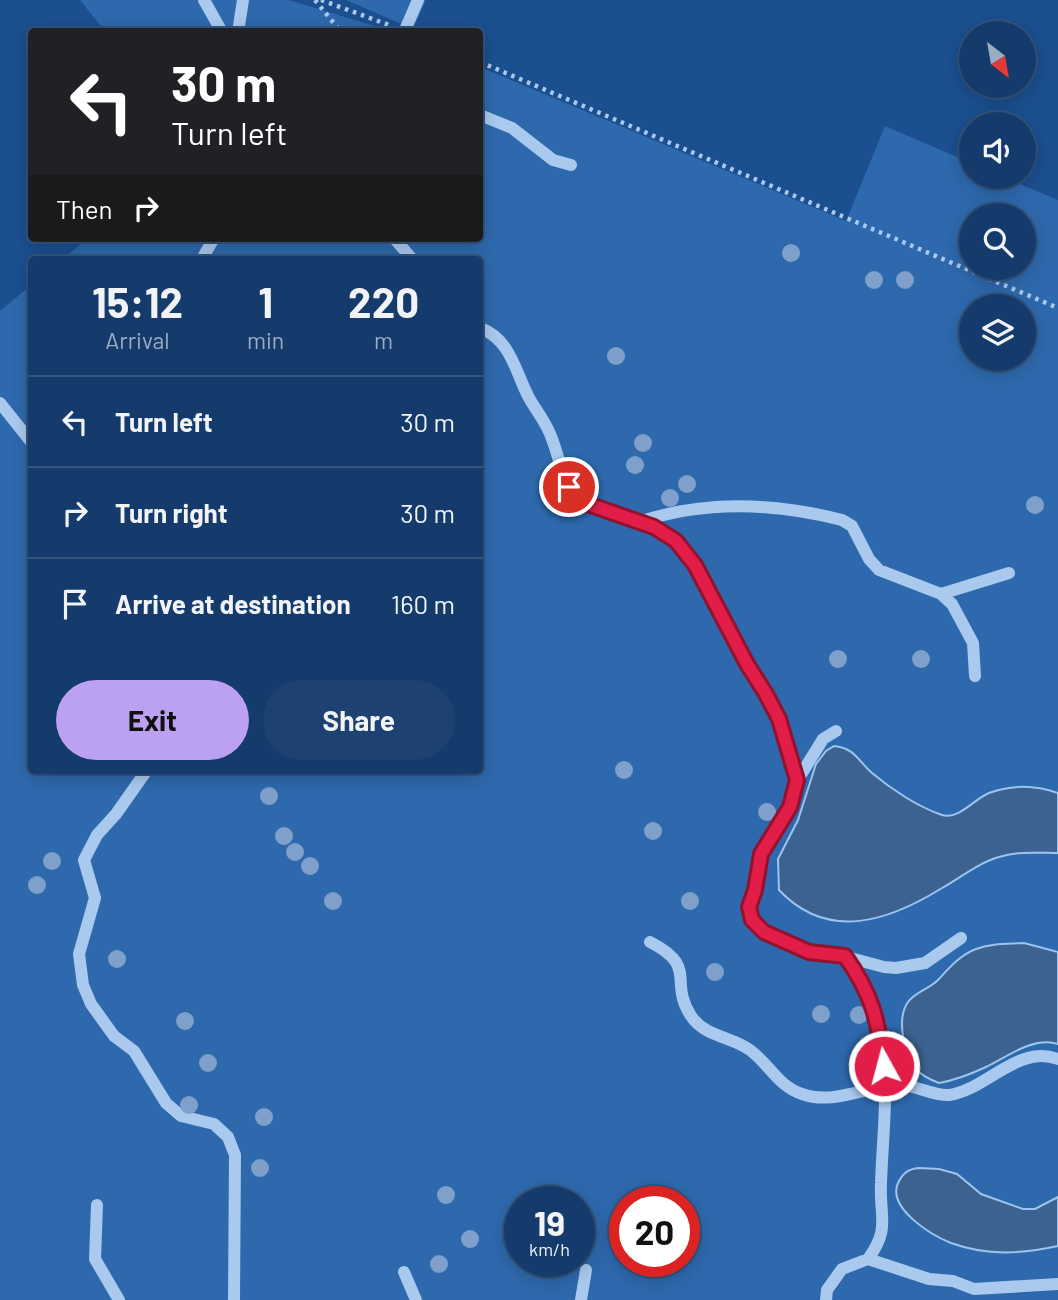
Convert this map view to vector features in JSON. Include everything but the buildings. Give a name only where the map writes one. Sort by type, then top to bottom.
[{"type":"lane","points":[[205,0],[220,28]]},
{"type":"lane","points":[[239,28],[243,0]]},
{"type":"lane","points":[[406,28],[418,0]]},
{"type":"lane","points":[[483,116],[512,128],[553,160],[571,165]]},
{"type":"lane","points":[[397,242],[409,256]]},
{"type":"lane","points":[[483,330],[496,337],[512,357],[528,396],[552,437],[563,477],[575,496],[582,502],[654,527],[676,541],[695,565],[779,719],[797,780]]},
{"type":"lane","points":[[0,403],[28,438]]},
{"type":"lane","points":[[639,522],[668,512],[711,506],[757,507],[830,517],[852,526],[869,559],[879,570],[941,594],[953,604],[969,632],[975,653],[975,676]]},
{"type":"lane","points":[[941,594],[1009,573]]},
{"type":"lane","points":[[836,731],[823,739],[797,780],[790,807],[761,854],[750,913],[758,928],[809,952],[845,956],[897,968],[925,963],[961,938]]},
{"type":"lane","points":[[144,774],[116,814],[97,835],[84,860],[95,898],[79,954],[83,985],[101,1020],[114,1036],[134,1051],[166,1103],[181,1116],[214,1124],[228,1137],[235,1155],[234,1300]]},
{"type":"lane","points":[[650,942],[670,953],[677,963],[684,1004],[693,1019],[719,1037],[750,1050],[776,1079],[804,1096],[825,1099],[901,1085],[948,1095],[1027,1059],[1058,1059]]},
{"type":"lane","points":[[826,1300],[827,1290],[842,1269],[868,1259],[876,1249],[884,1214],[880,1185],[886,1087],[880,1034],[867,990],[845,956]]},
{"type":"lane","points":[[97,1205],[95,1259],[119,1300]]},
{"type":"lane","points":[[868,1259],[929,1279],[953,1281],[974,1289],[1058,1284]]},
{"type":"lane","points":[[404,1272],[416,1300]]},
{"type":"lane","points":[[581,1300],[585,1277]]},
{"type":"path","points":[[315,0],[338,28]]},
{"type":"path","points":[[321,0],[399,28]]},
{"type":"path","points":[[483,63],[1058,308]]},
{"type":"shaded area","points":[[80,0],[289,0],[381,28],[103,28]]},
{"type":"shaded area","points":[[346,0],[426,0],[413,28]]},
{"type":"shaded area","points":[[483,68],[846,221],[885,126],[959,158],[959,189],[1032,189],[1058,200],[1058,1300],[0,1300],[0,311],[28,288],[28,774],[483,774],[483,256],[67,256],[83,242],[483,242]]},
{"type":"shaded area","points":[[834,746],[852,752],[872,773],[905,797],[942,815],[954,815],[983,796],[1007,788],[1032,787],[1058,793],[1058,853],[1021,853],[991,860],[922,900],[880,917],[838,921],[818,916],[798,906],[779,890],[778,859],[798,820],[816,764],[826,751]]},
{"type":"shaded area","points":[[1024,943],[1058,952],[1058,1044],[1049,1042],[1030,1045],[975,1072],[945,1082],[939,1083],[921,1074],[908,1055],[903,1036],[904,1009],[908,1002],[970,952],[1000,944]]},
{"type":"shaded area","points":[[919,1168],[939,1169],[957,1174],[981,1194],[1023,1209],[1035,1209],[1058,1197],[1058,1246],[1031,1251],[991,1252],[951,1243],[933,1234],[905,1211],[896,1192],[904,1174]]},
{"type":"route","points":[[569,487],[582,502],[654,527],[676,541],[695,565],[747,664],[766,694],[779,719],[797,780],[790,807],[761,854],[749,907],[752,920],[764,932],[809,952],[845,956],[867,990],[874,1008],[884,1066]]}]
